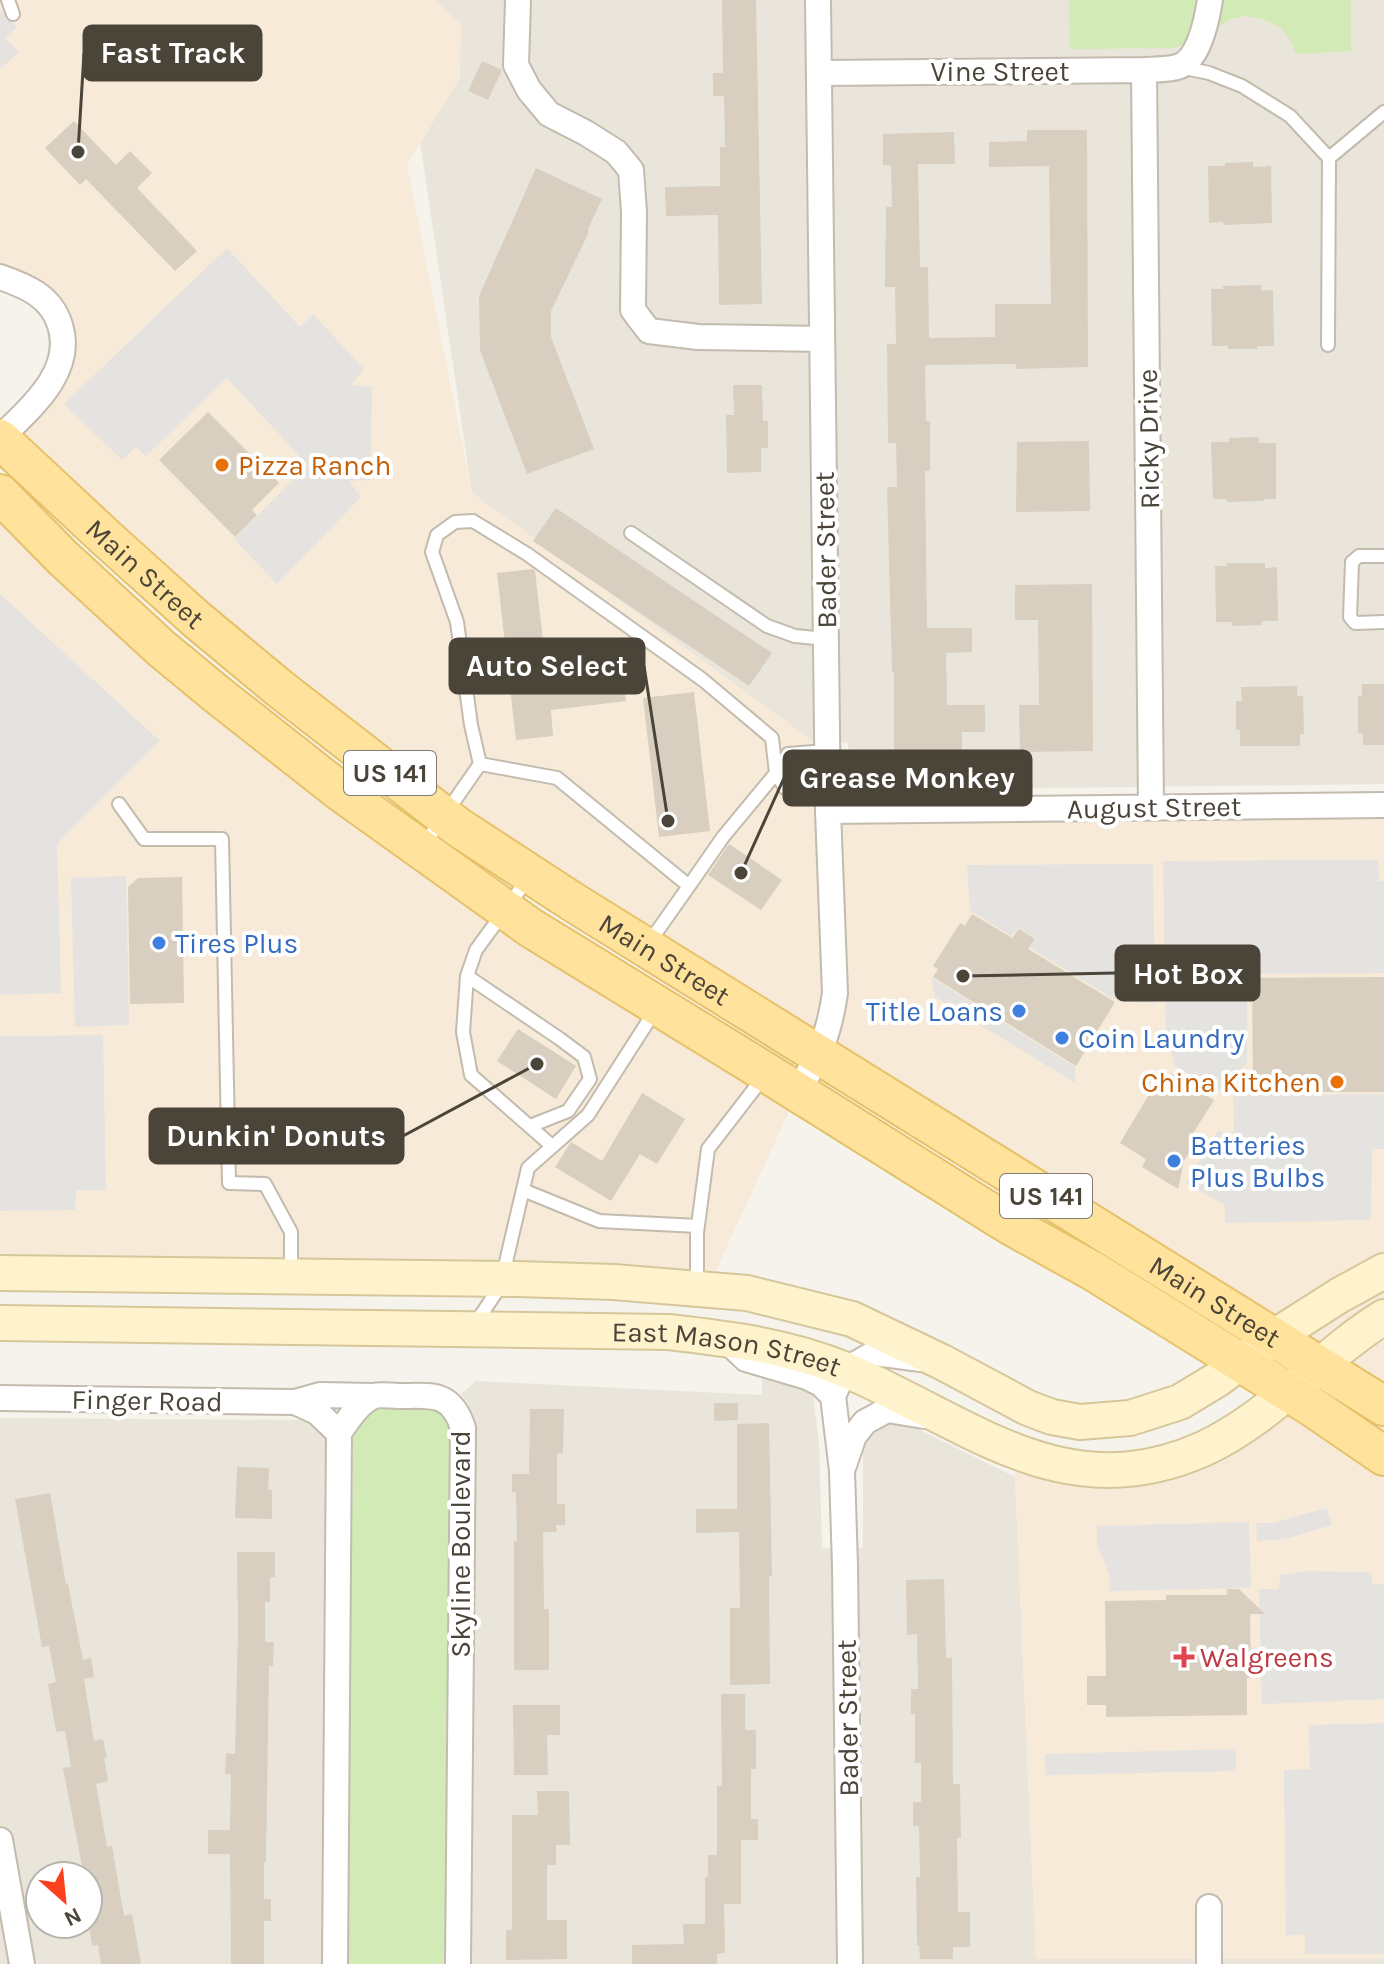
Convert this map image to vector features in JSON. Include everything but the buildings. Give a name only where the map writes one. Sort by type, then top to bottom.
[{"type":"main road","name":"Main Street","points":[[0,439],[196,619],[279,688],[444,815],[531,875],[1384,1406]]},
{"type":"main road","name":"Main Street","points":[[0,494],[63,558],[162,649],[341,792],[505,910],[1010,1225],[1093,1271],[1384,1456]]},
{"type":"main road","name":"East Mason Street","points":[[0,1273],[502,1279],[614,1282],[747,1293],[852,1319],[1028,1408],[1052,1417],[1080,1422],[1130,1418],[1180,1402],[1274,1337],[1384,1271]]},
{"type":"main road","name":"East Mason Street","points":[[0,1323],[669,1332],[724,1338],[791,1350],[839,1383],[947,1419],[1032,1458],[1066,1467],[1123,1470],[1153,1466],[1203,1449],[1225,1437],[1384,1317]]},
{"type":"street","points":[[518,0],[516,65],[529,90],[549,114],[616,152],[631,170],[633,310],[649,331],[698,337],[822,339]]},
{"type":"street","name":"Bader Street","points":[[782,1082],[820,1054],[835,993],[827,751],[818,0]]},
{"type":"street","points":[[1180,67],[1194,54],[1203,33],[1210,0]]},
{"type":"street","name":"Vine Street","points":[[819,73],[1144,70],[1180,67]]},
{"type":"street","name":"Ricky Drive","points":[[1144,70],[1151,807]]},
{"type":"street","points":[[0,277],[25,285],[47,302],[57,316],[64,344],[56,373],[41,396],[0,439]]},
{"type":"street","name":"August Street","points":[[828,800],[1151,807],[1384,805]]},
{"type":"street","points":[[839,1383],[875,1353],[942,1362]]},
{"type":"street","name":"Bader Street","points":[[839,1383],[850,1964]]},
{"type":"street","name":"Skyline Boulevard","points":[[295,1402],[320,1395],[438,1396],[459,1413],[463,1428],[458,1964]]},
{"type":"street","points":[[335,1964],[339,1433],[354,1412],[374,1396]]},
{"type":"street","name":"Finger Road","points":[[0,1398],[295,1402]]},
{"type":"street","points":[[295,1402],[317,1412],[339,1433]]},
{"type":"street","name":"Bader Street","points":[[842,1471],[854,1436],[865,1422],[887,1410],[947,1419]]},
{"type":"street","points":[[0,1840],[22,1964]]},
{"type":"street","points":[[1209,1907],[1209,1964]]},
{"type":"lane","points":[[8,0],[13,14]]},
{"type":"lane","points":[[1180,67],[1209,73],[1242,86],[1290,116],[1329,158],[1328,345]]},
{"type":"lane","points":[[1329,158],[1384,112]]},
{"type":"lane","points":[[421,849],[480,764],[471,725],[457,622],[432,552],[437,535],[455,522],[473,521],[527,554],[714,689],[772,738],[776,773],[785,788],[828,800]]},
{"type":"lane","points":[[631,533],[767,626],[795,636],[826,639]]},
{"type":"lane","points":[[1384,556],[1359,556],[1352,562],[1350,617],[1355,623],[1384,622]]},
{"type":"lane","points":[[646,947],[723,837],[788,754],[827,751]]},
{"type":"lane","points":[[480,764],[557,778],[689,886]]},
{"type":"lane","points":[[119,804],[144,839],[222,839],[229,1183],[265,1184],[291,1232],[291,1277]]},
{"type":"lane","points":[[531,875],[476,950],[467,976],[463,1032],[471,1075],[552,1146]]},
{"type":"lane","points":[[467,976],[584,1057],[590,1079],[568,1111],[530,1126]]},
{"type":"lane","points":[[471,1329],[502,1279],[528,1168],[588,1115],[658,1006]]},
{"type":"lane","points":[[697,1288],[698,1226],[708,1149],[782,1082]]},
{"type":"lane","points":[[523,1190],[599,1221],[698,1226]]},
{"type":"shaded area","points":[[0,0],[436,0],[461,24],[460,78],[407,165],[472,493],[827,751],[828,811],[1384,805],[1384,1959],[1036,1959],[1014,1452],[1153,1466],[1319,1365],[573,902],[0,439],[56,373],[57,316],[0,277]]},
{"type":"shaded area","points":[[399,0],[1384,0],[1384,784],[887,790],[871,787],[850,771],[848,743],[811,740],[472,493]]},
{"type":"shaded area","points":[[0,9],[17,27],[5,38],[19,52],[0,69]]},
{"type":"shaded area","points":[[227,248],[300,327],[313,314],[364,369],[351,385],[372,387],[370,480],[349,481],[361,497],[277,584],[234,539],[308,465],[227,378],[146,456],[136,447],[122,460],[64,404]]},
{"type":"shaded area","points":[[0,494],[162,649],[798,1092],[708,1288],[0,1273]]},
{"type":"shaded area","points":[[0,594],[160,741],[57,844],[61,993],[0,995]]},
{"type":"shaded area","points":[[1378,860],[1379,881],[1384,881],[1384,973],[1247,974],[1247,1063],[1219,1090],[1175,1066],[1166,1033],[1163,861]]},
{"type":"shaded area","points":[[1153,864],[1155,1003],[1117,1001],[1030,948],[1036,939],[1018,928],[1011,936],[970,910],[967,865]]},
{"type":"shaded area","points":[[126,876],[129,1025],[75,1027],[71,878]]},
{"type":"shaded area","points":[[931,977],[1075,1067],[1075,1083],[935,997]]},
{"type":"shaded area","points":[[103,1035],[106,1190],[76,1190],[75,1210],[0,1211],[0,1036]]},
{"type":"shaded area","points":[[1233,1092],[1301,1095],[1384,1094],[1384,1149],[1372,1149],[1371,1220],[1225,1223],[1225,1205],[1185,1183],[1218,1131],[1234,1136]]},
{"type":"shaded area","points":[[762,1372],[808,1388],[813,1396],[819,1442],[822,1548],[863,1548],[863,1442],[869,1432],[885,1421],[906,1423],[1015,1477],[1036,1959],[1384,1959],[1384,1964],[470,1964],[473,1434],[472,1414],[461,1394],[476,1381],[762,1395]]},
{"type":"shaded area","points":[[0,1418],[315,1420],[326,1436],[329,1451],[323,1964],[0,1964]]},
{"type":"shaded area","points":[[1327,1508],[1332,1525],[1285,1539],[1257,1541],[1256,1523],[1272,1523]]},
{"type":"shaded area","points":[[1249,1522],[1251,1588],[1110,1591],[1109,1573],[1097,1544],[1097,1526]]},
{"type":"shaded area","points":[[1306,1571],[1371,1572],[1372,1585],[1384,1584],[1384,1699],[1262,1704],[1259,1589],[1279,1589],[1280,1575]]},
{"type":"shaded area","points":[[1384,1723],[1384,1954],[1305,1954],[1305,1934],[1286,1936],[1284,1770],[1310,1769],[1309,1725]]},
{"type":"shaded area","points":[[1236,1749],[1236,1771],[1045,1775],[1045,1754]]},
{"type":"green space","points":[[1069,0],[1351,0],[1351,51],[1296,54],[1280,27],[1246,16],[1230,19],[1205,37],[1174,48],[1070,49]]},
{"type":"green space","points":[[433,1405],[449,1419],[450,1430],[446,1964],[347,1964],[353,1433],[364,1416],[380,1406]]},
{"type":"place","name":"Fast Track","points":[[78,152]]},
{"type":"place","name":"Pizza Ranch","points":[[222,465]]},
{"type":"place","name":"Auto Select","points":[[668,821]]},
{"type":"place","name":"Grease Monkey","points":[[741,873]]},
{"type":"place","name":"Tires Plus","points":[[159,943]]},
{"type":"place","name":"Hot Box","points":[[963,976]]},
{"type":"place","name":"Title Loans","points":[[1019,1011]]},
{"type":"place","name":"Coin Laundry","points":[[1062,1038]]},
{"type":"place","name":"Dunkin' Donuts","points":[[537,1064]]},
{"type":"place","name":"China Kitchen","points":[[1337,1082]]},
{"type":"place","name":"Batteries Plus Bulbs","points":[[1174,1161]]},
{"type":"place","name":"Walgreens","points":[[1184,1657]]}]
